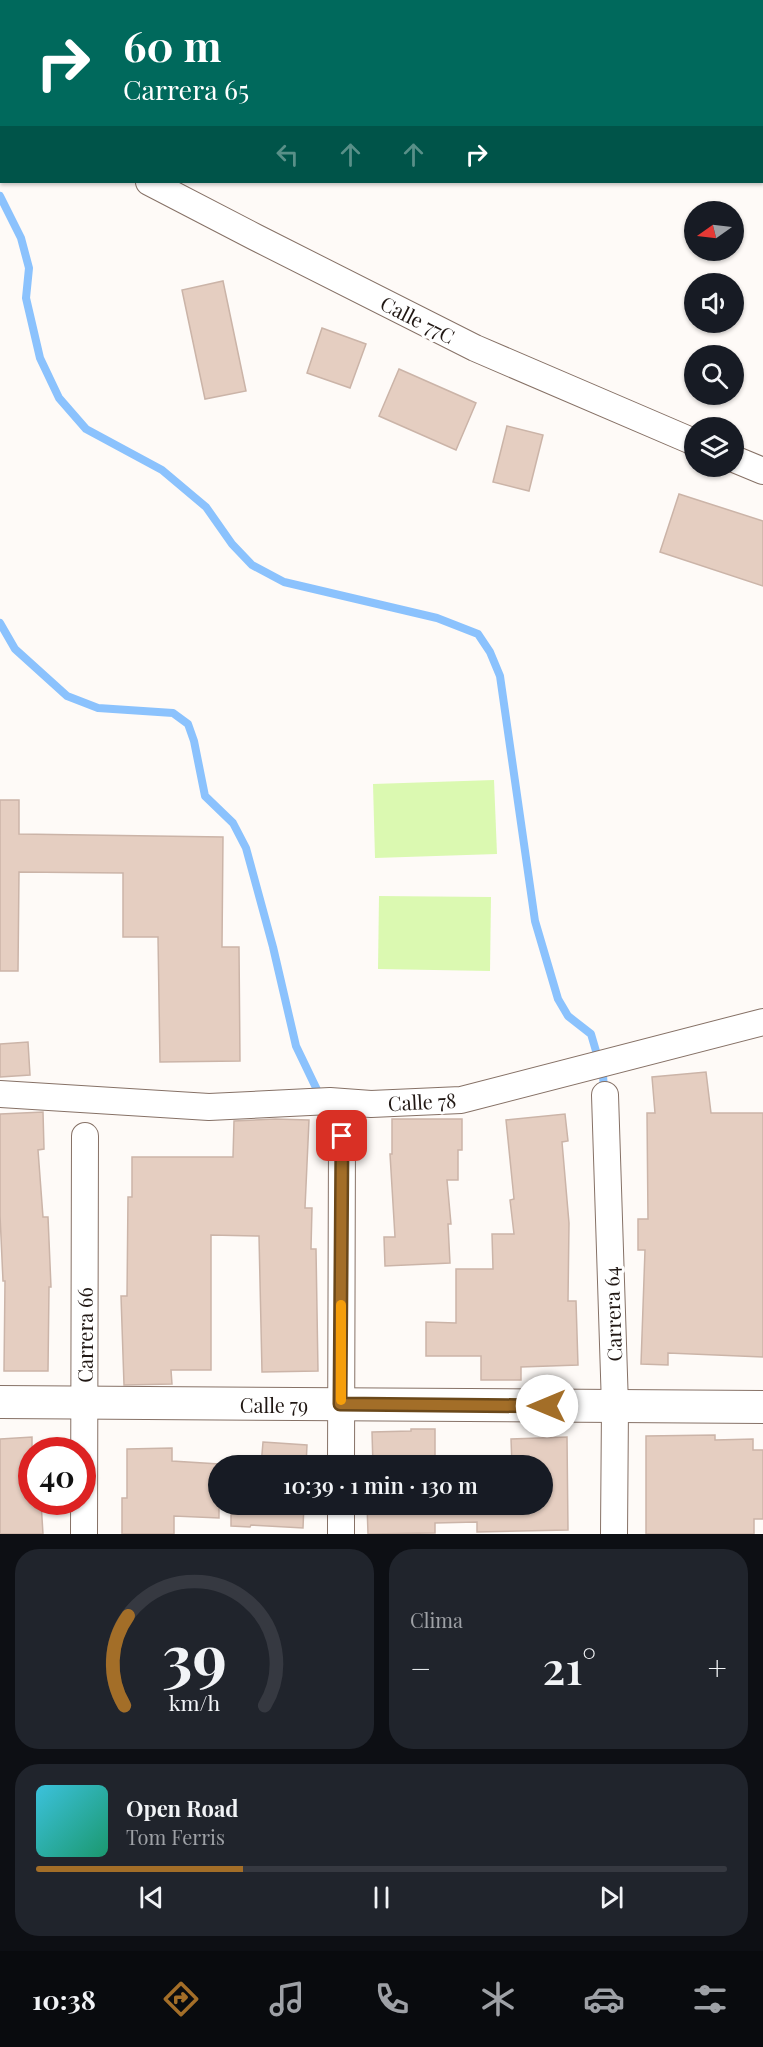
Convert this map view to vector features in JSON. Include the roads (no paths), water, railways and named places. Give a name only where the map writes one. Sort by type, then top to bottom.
[{"type":"street","name":"Calle 77C","points":[[151,183],[475,348],[684,438]]},
{"type":"street","points":[[744,463],[763,471]]},
{"type":"street","name":"Calle 78","points":[[0,1094],[209,1107],[330,1101],[371,1104],[461,1100],[763,1022]]},
{"type":"street","name":"Carrera 64","points":[[605,1095],[615,1406],[614,1534]]},
{"type":"street","name":"Carrera 66","points":[[84,1534],[85,1136]]},
{"type":"street","points":[[341,1455],[342,1136]]},
{"type":"street","name":"Calle 79","points":[[0,1402],[763,1407]]},
{"type":"street","points":[[341,1515],[341,1534]]},
{"type":"waterway","points":[[0,196],[21,238],[29,268],[26,298],[40,358],[59,398],[86,429],[162,470],[206,507],[232,544],[252,565],[284,582],[437,618],[478,634],[490,652],[500,676],[535,921],[558,999],[568,1016],[591,1034],[603,1075],[604,1090]]},
{"type":"waterway","points":[[0,623],[15,649],[67,696],[98,708],[173,713],[188,724],[194,741],[205,796],[233,823],[246,848],[273,947],[296,1046],[320,1096]]},
{"type":"waterway","points":[[326,1106],[341,1132]]}]
